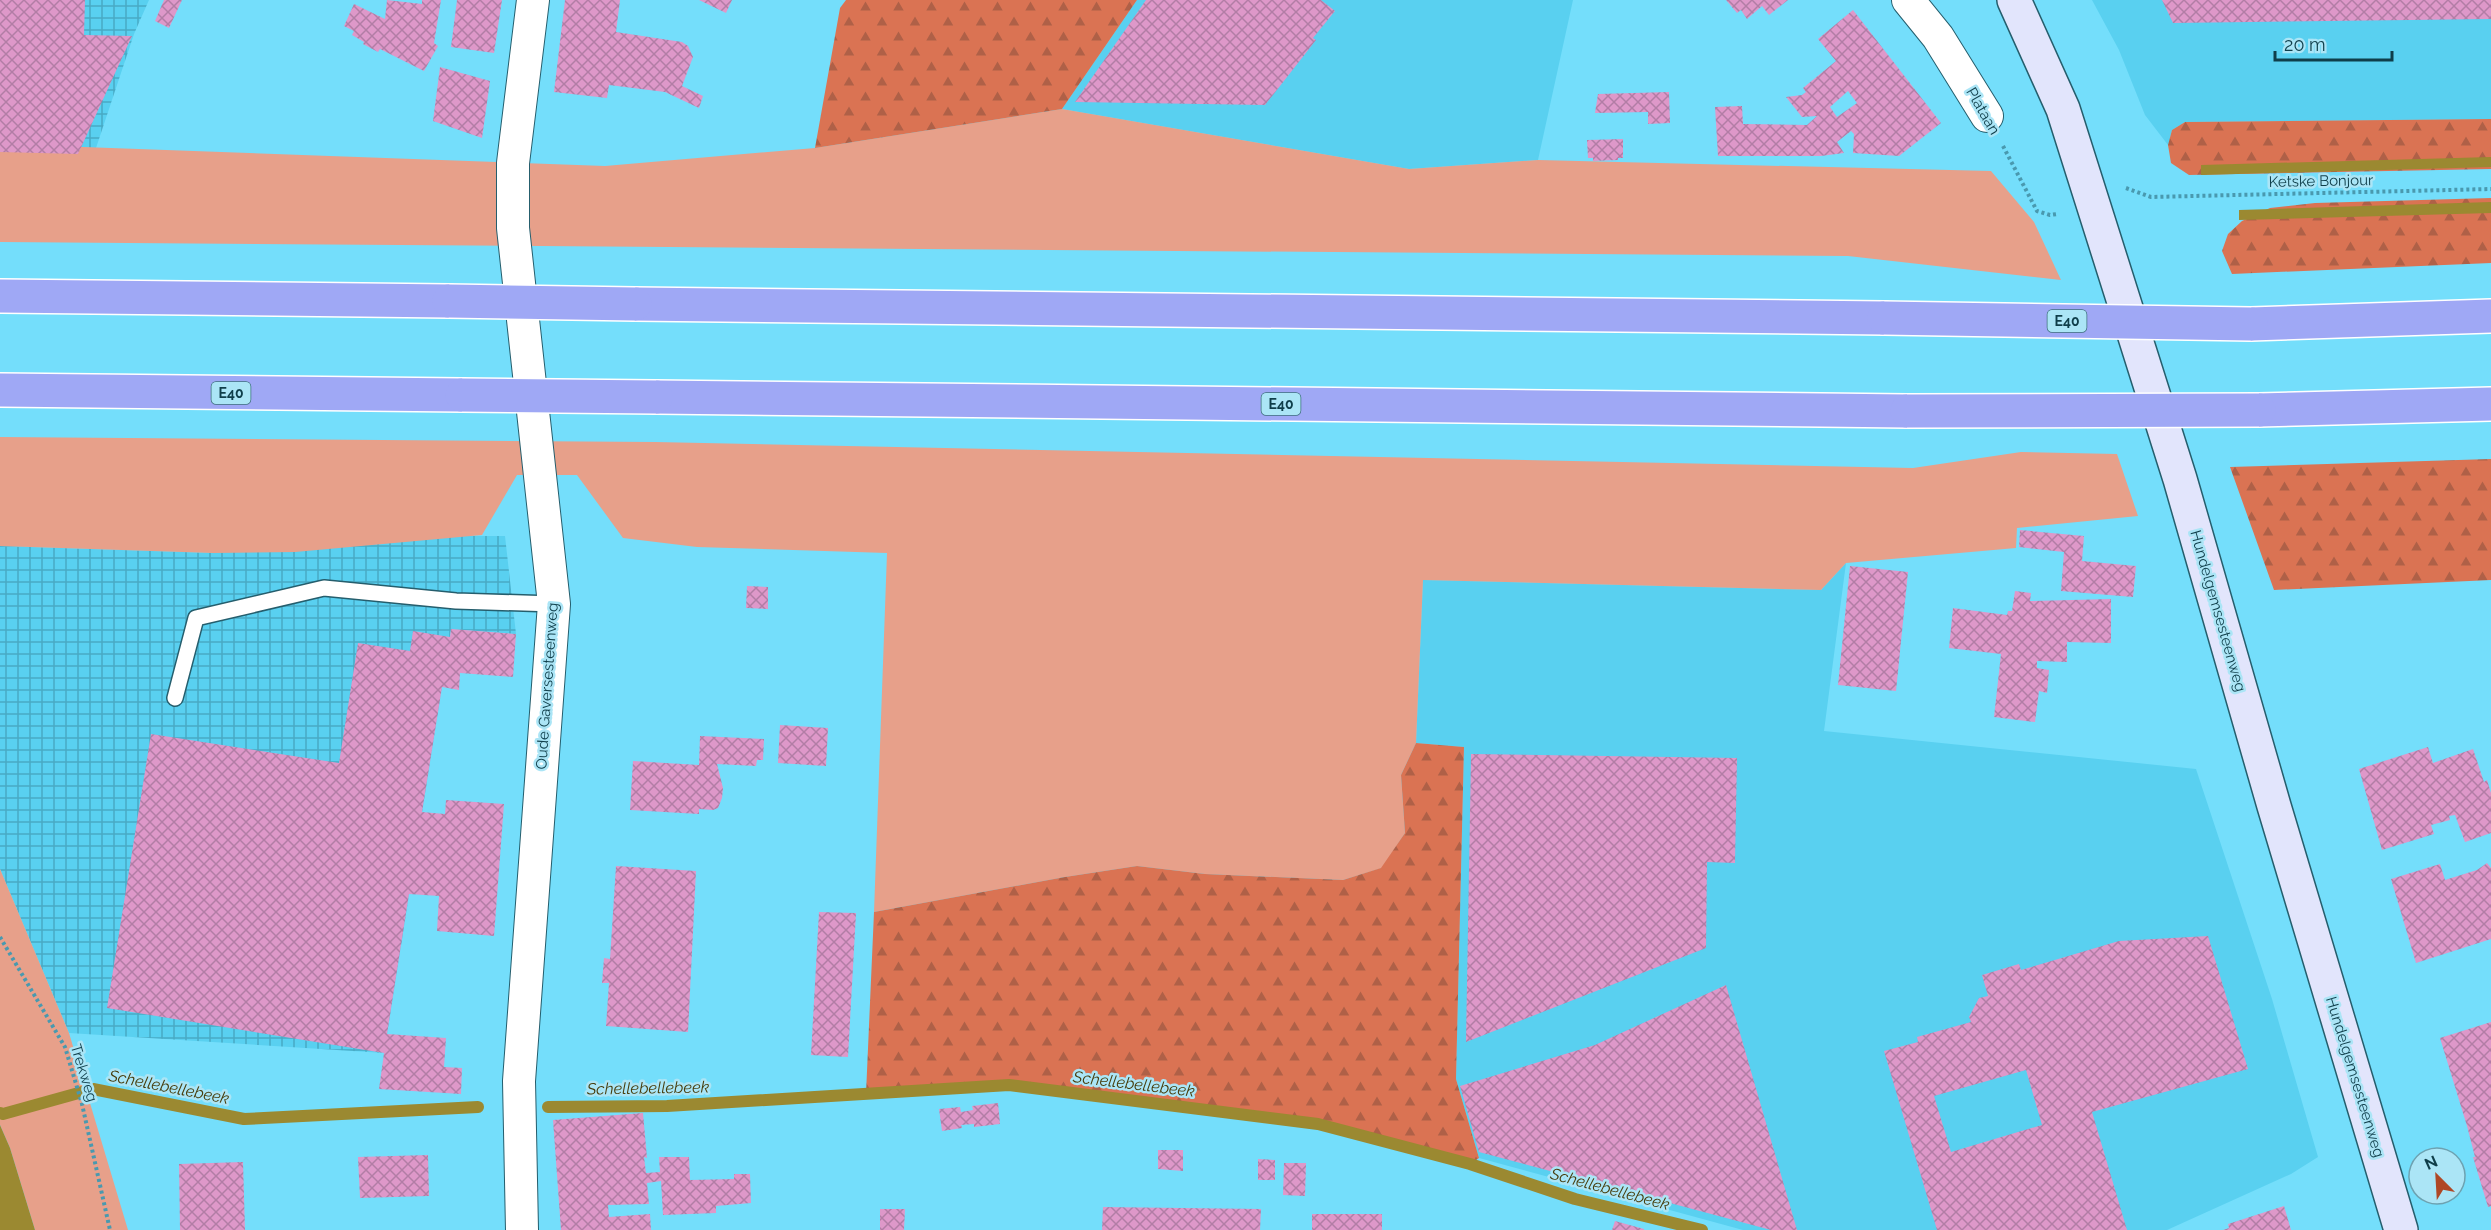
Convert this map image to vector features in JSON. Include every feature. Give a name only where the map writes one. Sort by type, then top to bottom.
[{"type":"highway","name":"E40","points":[[0,296],[2250,324],[2491,316]]},
{"type":"highway","name":"E40","points":[[0,390],[1907,411],[2259,410],[2491,404]]},
{"type":"main road","name":"Hundelgemsesteenweg","points":[[2014,0],[2063,109],[2180,479],[2274,807],[2401,1230]]},
{"type":"street","name":"Oude Gaversesteenweg","points":[[522,1230],[519,1081],[554,604],[513,228],[513,163],[533,0]]},
{"type":"street","name":"Plataan","points":[[1908,0],[1938,37],[1987,116]]},
{"type":"lane","points":[[175,698],[196,618],[324,588],[456,601],[554,604]]},
{"type":"path","name":"Plataan","points":[[1987,116],[2037,211],[2050,215],[2057,214]]},
{"type":"path","name":"Ketske Bonjour","points":[[2151,197],[2491,189]]},
{"type":"path","name":"Trekweg","points":[[0,937],[65,1047],[82,1104],[110,1230]]},
{"type":"shaded area","points":[[0,0],[149,0],[134,34],[96,148],[0,144]]},
{"type":"shaded area","points":[[1137,0],[1573,0],[1538,160],[1409,169],[1062,109]]},
{"type":"shaded area","points":[[2092,0],[2491,0],[2491,119],[2185,122],[2172,130],[2168,145],[2145,115],[2119,50]]},
{"type":"shaded area","points":[[1062,109],[1409,169],[1538,160],[1991,171],[2034,222],[2061,280],[1848,256],[0,242],[0,144],[605,166],[815,148]]},
{"type":"shaded area","points":[[2491,157],[2491,167],[2201,175],[2201,165]]},
{"type":"shaded area","points":[[2491,202],[2491,213],[2239,220],[2239,210]]},
{"type":"shaded area","points":[[0,437],[655,442],[1913,468],[2021,452],[2117,454],[2138,516],[2017,528],[2016,548],[1846,563],[1821,590],[1423,580],[1416,743],[1401,775],[1405,833],[1382,868],[1343,880],[1205,874],[1137,866],[874,912],[887,553],[697,547],[623,538],[577,475],[517,475],[482,535],[295,552],[213,553],[0,546]]},
{"type":"shaded area","points":[[465,536],[505,536],[516,634],[451,629],[384,1053],[69,1033],[0,869],[0,546],[213,553]]},
{"type":"shaded area","points":[[1846,563],[1824,731],[2196,769],[2272,999],[2318,1157],[2291,1174],[2167,1230],[1743,1230],[1479,1158],[1456,1079],[1464,747],[1416,743],[1423,580],[1821,590]]},
{"type":"shaded area","points":[[0,869],[69,1033],[128,1230],[35,1230],[10,1148],[0,1125]]},
{"type":"shaded area","points":[[0,1125],[10,1148],[35,1230],[0,1230]]},
{"type":"green space","points":[[846,0],[1137,0],[1062,109],[815,148],[840,8]]},
{"type":"green space","points":[[2491,119],[2491,169],[2189,175],[2171,163],[2168,145],[2172,130],[2185,122]]},
{"type":"green space","points":[[2491,198],[2491,263],[2232,274],[2222,251],[2228,234],[2242,221],[2270,208],[2315,203]]},
{"type":"green space","points":[[2491,459],[2491,580],[2274,590],[2230,467]]},
{"type":"green space","points":[[1416,743],[1464,747],[1456,1079],[1479,1158],[1470,1164],[1318,1124],[1009,1085],[866,1094],[874,912],[1137,866],[1205,874],[1343,880],[1381,868],[1405,833],[1401,775]]},
{"type":"building","points":[[0,0],[85,0],[84,35],[132,36],[78,154],[0,152]]},
{"type":"building","points":[[164,0],[182,0],[169,28],[155,21]]},
{"type":"building","points":[[387,0],[422,4],[422,0],[441,0],[434,43],[438,46],[424,71],[380,49],[378,52],[363,44],[364,42],[352,35],[354,31],[344,26],[354,4],[385,19]]},
{"type":"building","points":[[457,0],[502,0],[494,53],[451,47]]},
{"type":"building","points":[[565,0],[620,0],[616,32],[682,42],[688,46],[693,57],[682,86],[703,96],[699,108],[665,92],[609,85],[607,98],[554,92]]},
{"type":"building","points":[[699,0],[732,0],[726,13]]},
{"type":"building","points":[[1146,0],[1321,0],[1335,11],[1313,38],[1316,40],[1265,105],[1075,102]]},
{"type":"building","points":[[1726,0],[1788,0],[1769,15],[1762,6],[1747,19],[1741,10],[1737,13]]},
{"type":"building","points":[[2162,0],[2491,0],[2491,19],[2173,23]]},
{"type":"building","points":[[1853,10],[1941,123],[1899,156],[1853,153],[1854,134],[1851,131],[1837,142],[1844,153],[1821,156],[1718,156],[1715,107],[1742,106],[1743,124],[1807,125],[1817,116],[1802,117],[1786,97],[1802,95],[1806,92],[1803,88],[1836,61],[1818,39]],"holes":[[[1848,91],[1857,103],[1837,117],[1830,107]]]},
{"type":"building","points":[[440,67],[490,81],[482,138],[433,121]]},
{"type":"building","points":[[1669,92],[1670,123],[1648,124],[1648,112],[1595,113],[1598,94]]},
{"type":"building","points":[[1623,139],[1623,158],[1593,161],[1593,158],[1588,158],[1587,140]]},
{"type":"building","points":[[2020,530],[2084,536],[2082,561],[2136,566],[2133,597],[2061,591],[2064,552],[2019,547]]},
{"type":"building","points":[[1850,566],[1908,572],[1896,691],[1838,685]]},
{"type":"building","points":[[747,586],[768,587],[768,609],[746,608]]},
{"type":"building","points":[[2015,591],[2031,593],[2030,601],[2111,599],[2111,643],[2067,642],[2067,662],[2037,661],[2037,668],[2049,670],[2047,693],[2039,691],[2035,722],[1994,717],[2001,654],[1949,648],[1953,608],[2007,615],[2008,611],[2012,611]]},
{"type":"building","points":[[451,629],[516,634],[513,677],[460,673],[459,690],[442,687],[422,812],[445,814],[446,800],[504,804],[494,936],[437,931],[439,896],[409,894],[387,1034],[446,1038],[444,1067],[462,1068],[461,1094],[379,1089],[384,1053],[107,1008],[151,734],[339,763],[358,643],[410,651],[413,631],[450,637]]},
{"type":"building","points":[[780,725],[828,728],[826,766],[778,763]]},
{"type":"building","points":[[700,736],[764,739],[763,760],[757,760],[756,766],[717,764],[723,788],[718,808],[713,810],[699,809],[699,814],[630,810],[633,761],[699,765]]},
{"type":"building","points":[[2428,747],[2433,763],[2473,749],[2484,782],[2487,780],[2491,793],[2491,833],[2465,842],[2455,815],[2449,816],[2450,820],[2431,825],[2434,834],[2382,850],[2359,769]]},
{"type":"building","points":[[1471,754],[1737,758],[1735,863],[1707,862],[1706,948],[1466,1042]]},
{"type":"building","points":[[2487,863],[2491,868],[2491,939],[2416,963],[2391,879],[2440,864],[2445,880],[2477,870]]},
{"type":"building","points":[[616,866],[696,871],[688,1032],[606,1026],[609,983],[602,983],[604,958],[610,959]]},
{"type":"building","points":[[819,912],[856,913],[848,1057],[811,1055]]},
{"type":"building","points":[[2208,936],[2248,1069],[2092,1112],[2127,1230],[1937,1230],[1884,1051],[1918,1042],[1917,1037],[1971,1022],[1969,1017],[1979,998],[1988,996],[1982,975],[2019,964],[2021,970],[2119,941]],"holes":[[[2026,1070],[2042,1125],[1951,1152],[1934,1096]]]},
{"type":"building","points":[[1726,985],[1797,1230],[1771,1230],[1479,1152],[1460,1086],[1595,1045]]},
{"type":"building","points":[[2491,1022],[2491,1206],[2488,1207],[2473,1157],[2475,1157],[2467,1126],[2440,1038]]},
{"type":"building","points":[[998,1103],[1000,1124],[974,1127],[974,1124],[961,1125],[962,1128],[942,1131],[939,1109],[960,1107],[961,1112],[973,1110],[972,1106]]},
{"type":"building","points":[[643,1113],[646,1173],[660,1172],[659,1157],[689,1157],[690,1180],[734,1179],[734,1174],[750,1174],[751,1203],[716,1206],[716,1213],[663,1215],[661,1181],[647,1183],[649,1204],[608,1205],[609,1217],[650,1214],[651,1230],[561,1230],[553,1120]]},
{"type":"building","points":[[1158,1150],[1183,1150],[1183,1171],[1158,1169]]},
{"type":"building","points":[[428,1155],[429,1196],[360,1198],[358,1157]]},
{"type":"building","points":[[1258,1159],[1275,1160],[1275,1180],[1258,1180]]},
{"type":"building","points":[[243,1162],[245,1230],[180,1230],[179,1164]]},
{"type":"building","points":[[1284,1163],[1306,1163],[1305,1196],[1283,1195]]},
{"type":"building","points":[[2284,1206],[2291,1230],[2223,1230],[2229,1228],[2228,1224]]},
{"type":"building","points":[[1103,1207],[1261,1209],[1260,1230],[1102,1230]]},
{"type":"building","points":[[880,1209],[905,1209],[904,1230],[880,1230]]},
{"type":"building","points":[[1312,1214],[1382,1214],[1382,1230],[1312,1230]]},
{"type":"building","points":[[1615,1221],[1644,1229],[1644,1230],[1612,1230]]},
{"type":"waterway","name":"Schellebellebeek","points":[[548,1107],[667,1106],[1009,1085],[1318,1124],[1470,1164],[1575,1199],[1702,1230]]},
{"type":"waterway","name":"Schellebellebeek","points":[[0,1113],[93,1089],[244,1119],[478,1107]]}]
